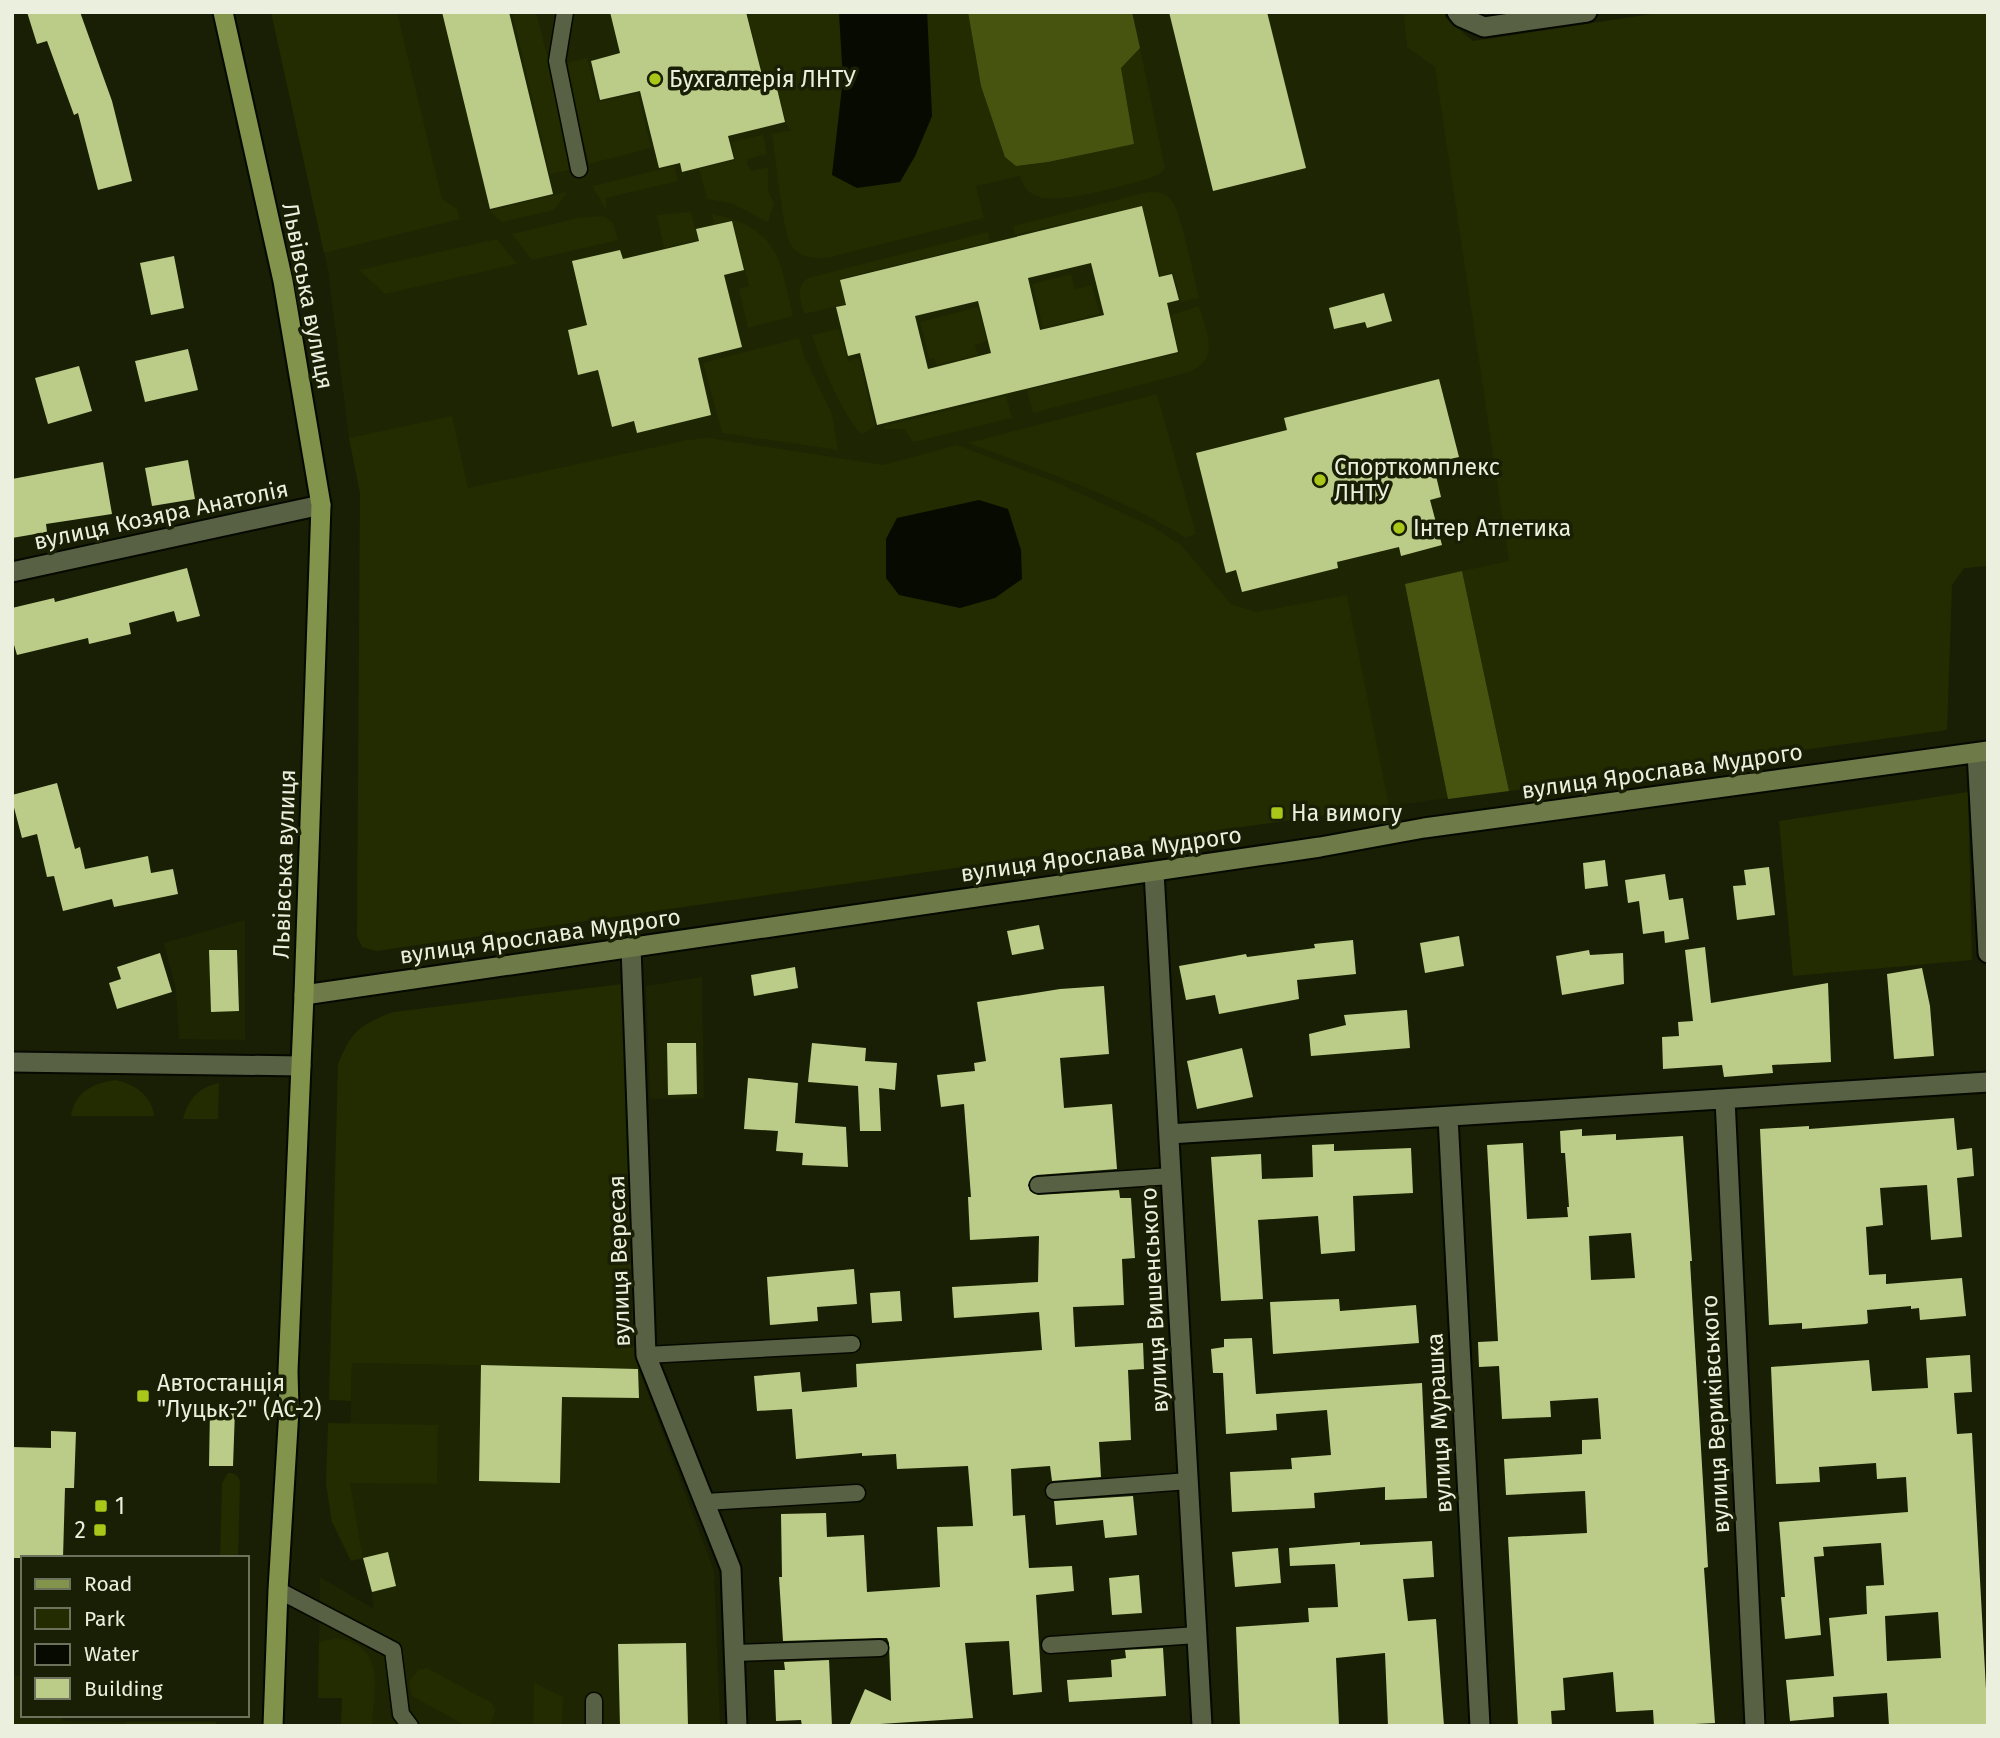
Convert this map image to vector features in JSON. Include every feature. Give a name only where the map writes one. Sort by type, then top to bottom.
[{"type":"main road","name":"Львівська вулиця","points":[[223,12],[283,281],[321,505],[288,1371],[289,1410],[278,1590],[274,1726]]},
{"type":"main road","name":"вулиця Ярослава Мудрого","points":[[304,995],[1154,872],[1424,828],[1982,752]]},
{"type":"street","points":[[1457,12],[1461,17],[1483,27],[1587,12]]},
{"type":"street","name":"вулиця Козяра Анатолія","points":[[12,572],[321,505]]},
{"type":"street","points":[[1982,752],[1988,953]]},
{"type":"street","name":"вулиця Вишенського","points":[[1154,872],[1202,1726]]},
{"type":"street","name":"вулиця Вересая","points":[[631,947],[646,1355],[731,1569],[737,1726]]},
{"type":"street","points":[[12,1062],[301,1066]]},
{"type":"street","points":[[1169,1134],[1988,1082]]},
{"type":"street","name":"вулиця Вериківського","points":[[1725,1099],[1755,1726]]},
{"type":"street","name":"вулиця Мурашка","points":[[1448,1117],[1480,1726]]},
{"type":"lane","points":[[565,12],[557,61],[579,169]]},
{"type":"lane","points":[[1038,1185],[1171,1176]]},
{"type":"lane","points":[[646,1355],[852,1343]]},
{"type":"lane","points":[[1055,1491],[1189,1481]]},
{"type":"lane","points":[[705,1502],[857,1493]]},
{"type":"lane","points":[[278,1590],[393,1650],[401,1714],[410,1726]]},
{"type":"lane","points":[[1050,1645],[1197,1635]]},
{"type":"lane","points":[[734,1653],[880,1648]]},
{"type":"lane","points":[[594,1701],[594,1726]]},
{"type":"shaded area","points":[[271,12],[1403,12],[1407,47],[1988,12],[1988,566],[1964,568],[1952,585],[1947,730],[1389,806],[376,951],[362,947],[357,936],[360,493],[349,438],[328,270]]},
{"type":"shaded area","points":[[245,920],[245,1040],[179,1039],[176,990],[164,943]]},
{"type":"shaded area","points":[[702,977],[704,1098],[650,1099],[646,986]]},
{"type":"shaded area","points":[[352,1363],[639,1369],[714,1571],[720,1726],[341,1726],[342,1698],[318,1698],[320,1577],[374,1609],[372,1592],[396,1586],[388,1552],[363,1558],[349,1482]]},
{"type":"shaded area","points":[[12,1676],[21,1676],[21,1717],[126,1722],[126,1726],[12,1726]]},
{"type":"green space","points":[[271,12],[397,12],[442,199],[457,209],[460,219],[324,253]]},
{"type":"green space","points":[[512,12],[536,12],[568,138],[569,170],[550,174]]},
{"type":"green space","points":[[747,12],[839,12],[843,79],[832,174],[900,181],[915,156],[932,117],[927,12],[968,12],[981,86],[1016,166],[1134,144],[1121,68],[1140,48],[1165,168],[1160,174],[1148,179],[1072,197],[1042,198],[1032,194],[1020,176],[976,186],[984,218],[831,257],[814,258],[804,255],[795,250],[788,237],[772,134],[791,130],[786,124],[773,71],[762,74]]},
{"type":"green space","points":[[968,12],[1132,12],[1140,48],[1121,68],[1134,144],[1016,166],[1005,157],[981,86]]},
{"type":"green space","points":[[1403,12],[1445,12],[1445,17],[1473,41],[1665,12],[1988,12],[1988,566],[1964,568],[1952,585],[1947,730],[1509,791],[1462,571],[1509,561],[1435,67],[1407,47]]},
{"type":"green space","points":[[587,58],[598,102],[638,93],[651,148],[589,164],[565,63]]},
{"type":"green space","points":[[763,135],[767,154],[748,159],[747,164],[752,171],[768,167],[768,191],[774,203],[768,222],[731,203],[707,199],[699,169],[735,160],[731,142]]},
{"type":"green space","points":[[674,166],[678,181],[606,198],[606,209],[592,186]]},
{"type":"green space","points":[[567,192],[554,210],[502,222],[489,211]]},
{"type":"green space","points":[[1148,192],[1164,194],[1176,208],[1199,298],[1181,302],[1173,273],[1160,276],[1142,206],[1015,235],[1013,226]]},
{"type":"green space","points":[[691,212],[698,240],[664,248],[657,215]]},
{"type":"green space","points":[[712,214],[734,220],[751,228],[772,248],[784,277],[793,316],[748,328],[739,289],[749,286],[732,220],[714,224]]},
{"type":"green space","points":[[603,216],[613,223],[618,240],[532,260],[512,234],[578,218]]},
{"type":"green space","points":[[988,232],[990,242],[840,279],[846,304],[804,314],[800,290],[808,278]]},
{"type":"green space","points":[[497,239],[517,264],[385,294],[359,270]]},
{"type":"green space","points":[[1071,274],[1075,289],[1092,285],[1100,314],[1043,328],[1032,284]]},
{"type":"green space","points":[[1199,306],[1209,345],[1204,361],[1197,368],[1033,413],[1027,390],[1179,353],[1171,315]]},
{"type":"green space","points":[[978,307],[987,341],[975,345],[978,355],[937,365],[934,358],[929,359],[920,322]]},
{"type":"green space","points":[[839,329],[848,361],[859,358],[875,426],[862,435],[840,402],[812,335]]},
{"type":"green space","points":[[799,338],[805,358],[832,414],[838,450],[722,433],[703,363]]},
{"type":"green space","points":[[1157,394],[1196,534],[1186,538],[1107,497],[968,443]]},
{"type":"green space","points":[[1006,396],[1012,418],[913,442],[904,429],[885,429],[884,426]]},
{"type":"green space","points":[[452,416],[468,488],[687,440],[710,438],[883,465],[957,445],[1058,483],[1153,527],[1181,545],[1231,604],[1256,612],[1347,595],[1389,806],[376,951],[362,947],[357,936],[360,493],[349,438]]},
{"type":"green space","points":[[1462,571],[1509,791],[1448,799],[1405,584]]},
{"type":"green space","points":[[1968,792],[1972,960],[1793,976],[1779,821]]},
{"type":"green space","points":[[622,984],[639,1369],[352,1363],[351,1401],[329,1400],[338,1064],[348,1043],[365,1025],[393,1012]]},
{"type":"green space","points":[[115,1080],[129,1084],[146,1096],[154,1116],[71,1116],[76,1101],[86,1090]]},
{"type":"green space","points":[[219,1083],[218,1119],[183,1119],[195,1095]]},
{"type":"green space","points":[[328,1423],[438,1425],[437,1484],[350,1483],[363,1558],[351,1561],[332,1522],[326,1484]]},
{"type":"green space","points":[[228,1473],[236,1475],[240,1482],[238,1556],[220,1556],[222,1483]]},
{"type":"green space","points":[[336,1638],[352,1642],[370,1659],[375,1683],[372,1726],[341,1726],[342,1698],[318,1698],[319,1642]]},
{"type":"green space","points":[[427,1668],[492,1703],[495,1710],[491,1724],[466,1726],[412,1696],[409,1681],[419,1670]]},
{"type":"green space","points":[[534,1683],[563,1697],[562,1726],[533,1726]]},
{"type":"green space","points":[[126,1722],[215,1722],[220,1726],[126,1726]]},
{"type":"water","points":[[839,12],[927,12],[932,116],[915,156],[900,182],[857,188],[832,175],[843,79]]},
{"type":"water","points":[[979,500],[1008,509],[1021,550],[1022,579],[995,598],[960,608],[899,595],[886,578],[886,539],[897,518]]},
{"type":"building","points":[[27,12],[80,12],[112,101],[132,181],[98,190],[78,113],[74,115],[47,41],[37,44]]},
{"type":"building","points":[[442,12],[509,12],[553,194],[490,209]]},
{"type":"building","points":[[610,12],[746,12],[762,75],[773,72],[785,122],[728,136],[734,159],[682,172],[680,163],[659,168],[640,91],[600,100],[591,61],[620,53]]},
{"type":"building","points":[[1169,12],[1267,12],[1306,168],[1213,191]]},
{"type":"building","points":[[1142,206],[1159,277],[1172,274],[1179,300],[1167,303],[1178,352],[877,425],[860,353],[848,356],[836,307],[846,305],[840,280]],"holes":[[[1091,263],[1104,315],[1040,330],[1028,278]],[[978,301],[991,353],[928,369],[915,316]]]},
{"type":"building","points":[[732,221],[744,270],[724,275],[742,347],[698,358],[711,415],[637,433],[634,421],[612,427],[598,370],[578,375],[568,330],[587,325],[572,261],[620,250],[623,259],[699,241],[696,229]]},
{"type":"building","points":[[174,256],[184,308],[151,315],[140,263]]},
{"type":"building","points":[[1384,293],[1392,321],[1367,328],[1365,322],[1334,329],[1329,308]]},
{"type":"building","points":[[188,349],[198,390],[145,402],[135,361]]},
{"type":"building","points":[[79,366],[92,411],[48,424],[35,378]]},
{"type":"building","name":"Спорткомплекс ЛНТУ","points":[[1439,379],[1459,457],[1433,463],[1441,497],[1430,500],[1442,545],[1401,556],[1399,547],[1337,562],[1338,568],[1242,592],[1236,570],[1226,573],[1196,453],[1287,430],[1284,418]]},
{"type":"building","points":[[188,460],[195,499],[152,506],[145,468]]},
{"type":"building","points":[[103,462],[112,514],[46,524],[47,532],[12,538],[12,479]]},
{"type":"building","points":[[187,568],[200,616],[177,622],[174,611],[129,623],[131,634],[89,644],[88,638],[17,655],[12,638],[12,608],[54,598],[55,602]]},
{"type":"building","points":[[57,783],[75,849],[80,847],[85,869],[148,856],[151,873],[173,869],[178,894],[114,907],[112,899],[63,911],[54,876],[47,877],[37,834],[22,838],[12,800],[12,795]]},
{"type":"building","points":[[1605,860],[1608,886],[1585,889],[1583,863]]},
{"type":"building","points":[[1769,867],[1775,915],[1737,920],[1733,886],[1746,885],[1744,870]]},
{"type":"building","points":[[1665,874],[1669,900],[1683,898],[1689,939],[1665,943],[1664,931],[1643,934],[1639,901],[1628,903],[1625,880]]},
{"type":"building","points":[[1039,925],[1044,949],[1012,955],[1007,931]]},
{"type":"building","points":[[1459,936],[1464,966],[1425,973],[1420,943]]},
{"type":"building","points":[[1353,940],[1356,974],[1297,980],[1299,999],[1219,1014],[1215,995],[1186,1000],[1179,966],[1246,954],[1247,957],[1315,948],[1314,944]]},
{"type":"building","points":[[1705,947],[1711,1003],[1828,983],[1831,1062],[1772,1065],[1773,1073],[1724,1077],[1722,1065],[1663,1069],[1662,1037],[1679,1036],[1678,1022],[1693,1021],[1685,950]]},
{"type":"building","points":[[209,950],[237,950],[239,1011],[211,1012]]},
{"type":"building","points":[[1589,950],[1590,955],[1623,953],[1624,984],[1562,995],[1556,956]]},
{"type":"building","points":[[160,953],[172,992],[117,1009],[109,983],[121,979],[117,967]]},
{"type":"building","points":[[795,967],[798,988],[754,996],[751,975]]},
{"type":"building","points":[[1922,968],[1930,1006],[1934,1056],[1894,1059],[1887,974]]},
{"type":"building","points":[[1104,986],[1109,1054],[1060,1058],[1064,1108],[1112,1104],[1117,1169],[1037,1175],[1032,1177],[1028,1185],[1030,1191],[1038,1195],[1119,1190],[1120,1198],[1131,1198],[1135,1258],[1122,1259],[1124,1305],[1073,1307],[1075,1347],[1143,1343],[1144,1369],[1128,1370],[1131,1440],[1099,1442],[1101,1477],[1052,1481],[1050,1466],[1011,1469],[1013,1516],[1025,1515],[1029,1568],[1072,1566],[1074,1591],[1036,1595],[1042,1692],[1013,1695],[1009,1641],[965,1643],[973,1718],[849,1726],[865,1689],[891,1701],[889,1643],[887,1638],[783,1641],[779,1577],[782,1577],[781,1514],[826,1513],[827,1537],[864,1535],[867,1592],[940,1587],[937,1527],[973,1526],[968,1466],[897,1469],[896,1454],[862,1456],[862,1453],[796,1459],[792,1409],[757,1411],[754,1376],[800,1372],[802,1392],[857,1387],[856,1364],[1042,1350],[1039,1312],[954,1318],[952,1287],[1038,1282],[1039,1236],[970,1240],[968,1197],[971,1197],[964,1104],[941,1107],[937,1075],[975,1071],[974,1063],[986,1061],[977,1002],[1060,989]]},
{"type":"building","points":[[1407,1010],[1410,1048],[1311,1056],[1309,1034],[1346,1025],[1344,1015]]},
{"type":"building","points":[[667,1043],[696,1043],[697,1094],[668,1095]]},
{"type":"building","points":[[812,1043],[866,1048],[865,1061],[897,1063],[895,1090],[879,1088],[881,1131],[860,1131],[858,1086],[808,1082]]},
{"type":"building","points":[[1242,1048],[1253,1097],[1197,1109],[1187,1061]]},
{"type":"building","points":[[748,1078],[798,1083],[795,1123],[846,1127],[848,1167],[802,1165],[803,1153],[776,1151],[778,1131],[744,1129]]},
{"type":"building","points":[[1954,1118],[1957,1150],[1972,1148],[1974,1176],[1957,1178],[1962,1237],[1931,1240],[1927,1185],[1880,1188],[1883,1225],[1866,1227],[1869,1275],[1886,1274],[1886,1284],[1962,1278],[1966,1316],[1920,1320],[1919,1308],[1911,1309],[1911,1306],[1867,1310],[1866,1324],[1802,1329],[1802,1323],[1769,1325],[1760,1129],[1809,1126],[1809,1129]]},
{"type":"building","points":[[1582,1129],[1582,1136],[1616,1134],[1616,1140],[1683,1136],[1708,1567],[1704,1568],[1715,1723],[1654,1726],[1653,1710],[1616,1712],[1613,1672],[1563,1678],[1565,1710],[1551,1711],[1552,1726],[1518,1726],[1508,1537],[1587,1533],[1585,1491],[1506,1495],[1504,1459],[1582,1454],[1582,1440],[1601,1439],[1598,1398],[1550,1401],[1551,1417],[1502,1419],[1499,1366],[1479,1367],[1478,1342],[1498,1341],[1487,1145],[1523,1143],[1527,1219],[1568,1217],[1565,1153],[1561,1153],[1560,1131]],"holes":[[[1631,1233],[1635,1278],[1591,1280],[1589,1236]]]},
{"type":"building","points":[[1334,1144],[1334,1151],[1411,1148],[1413,1193],[1353,1196],[1355,1251],[1321,1254],[1318,1216],[1258,1220],[1263,1299],[1221,1301],[1211,1157],[1261,1154],[1262,1179],[1313,1177],[1312,1145]]},
{"type":"building","points":[[854,1269],[857,1304],[817,1307],[818,1321],[770,1325],[767,1277]]},
{"type":"building","points":[[900,1291],[902,1321],[872,1323],[870,1293]]},
{"type":"building","points":[[1339,1299],[1340,1311],[1416,1305],[1419,1343],[1273,1354],[1270,1302]]},
{"type":"building","points":[[1252,1338],[1256,1394],[1422,1383],[1427,1498],[1385,1500],[1385,1487],[1314,1493],[1315,1508],[1232,1512],[1230,1472],[1292,1469],[1291,1458],[1331,1455],[1327,1410],[1276,1414],[1277,1430],[1226,1434],[1223,1373],[1213,1373],[1211,1349],[1224,1347],[1224,1339]]},
{"type":"building","points":[[1970,1355],[1972,1392],[1954,1393],[1957,1434],[1972,1433],[1988,1726],[1889,1726],[1887,1693],[1833,1697],[1834,1717],[1790,1721],[1786,1680],[1834,1676],[1829,1618],[1867,1614],[1866,1586],[1884,1585],[1881,1543],[1823,1547],[1824,1556],[1814,1557],[1821,1635],[1785,1639],[1781,1597],[1785,1597],[1779,1522],[1908,1512],[1906,1477],[1877,1479],[1876,1463],[1819,1467],[1820,1482],[1776,1484],[1771,1367],[1869,1360],[1872,1391],[1928,1388],[1926,1358]],"holes":[[[1938,1612],[1941,1658],[1887,1661],[1885,1616]]]},
{"type":"building","points":[[481,1365],[638,1369],[639,1398],[562,1397],[560,1483],[479,1481]]},
{"type":"building","points":[[210,1410],[235,1410],[233,1466],[209,1466]]},
{"type":"building","points":[[51,1431],[76,1432],[74,1488],[65,1488],[63,1556],[12,1558],[12,1447],[51,1448]]},
{"type":"building","points":[[1133,1496],[1137,1535],[1105,1538],[1103,1520],[1056,1525],[1054,1501]]},
{"type":"building","points":[[1432,1541],[1434,1577],[1403,1579],[1408,1621],[1436,1619],[1444,1726],[1388,1726],[1385,1653],[1336,1658],[1339,1726],[1240,1726],[1236,1627],[1309,1622],[1308,1608],[1338,1607],[1335,1564],[1290,1566],[1289,1548],[1360,1542],[1360,1545]]},
{"type":"building","points":[[1278,1548],[1281,1583],[1235,1587],[1232,1552]]},
{"type":"building","points":[[388,1552],[396,1586],[372,1592],[363,1558]]},
{"type":"building","points":[[1139,1575],[1142,1613],[1112,1615],[1109,1578]]},
{"type":"building","points":[[686,1643],[688,1726],[620,1726],[618,1644]]},
{"type":"building","points":[[1163,1648],[1166,1696],[1069,1702],[1067,1680],[1112,1677],[1111,1660],[1126,1658],[1125,1650]]},
{"type":"building","points":[[829,1660],[832,1726],[802,1726],[801,1720],[776,1721],[774,1670],[785,1670],[784,1662]]},
{"type":"place","name":"Бухгалтерія ЛНТУ","points":[[655,79]]},
{"type":"place","name":"Спорткомплекс ЛНТУ","points":[[1320,480]]},
{"type":"place","name":"Інтер Атлетика","points":[[1399,528]]},
{"type":"place","name":"На вимогу","points":[[1277,813]]},
{"type":"place","name":"Автостанція \"Луцьк-2\" (АС-2)","points":[[143,1396]]},
{"type":"place","name":"1","points":[[101,1506]]},
{"type":"place","name":"2","points":[[100,1530]]}]
